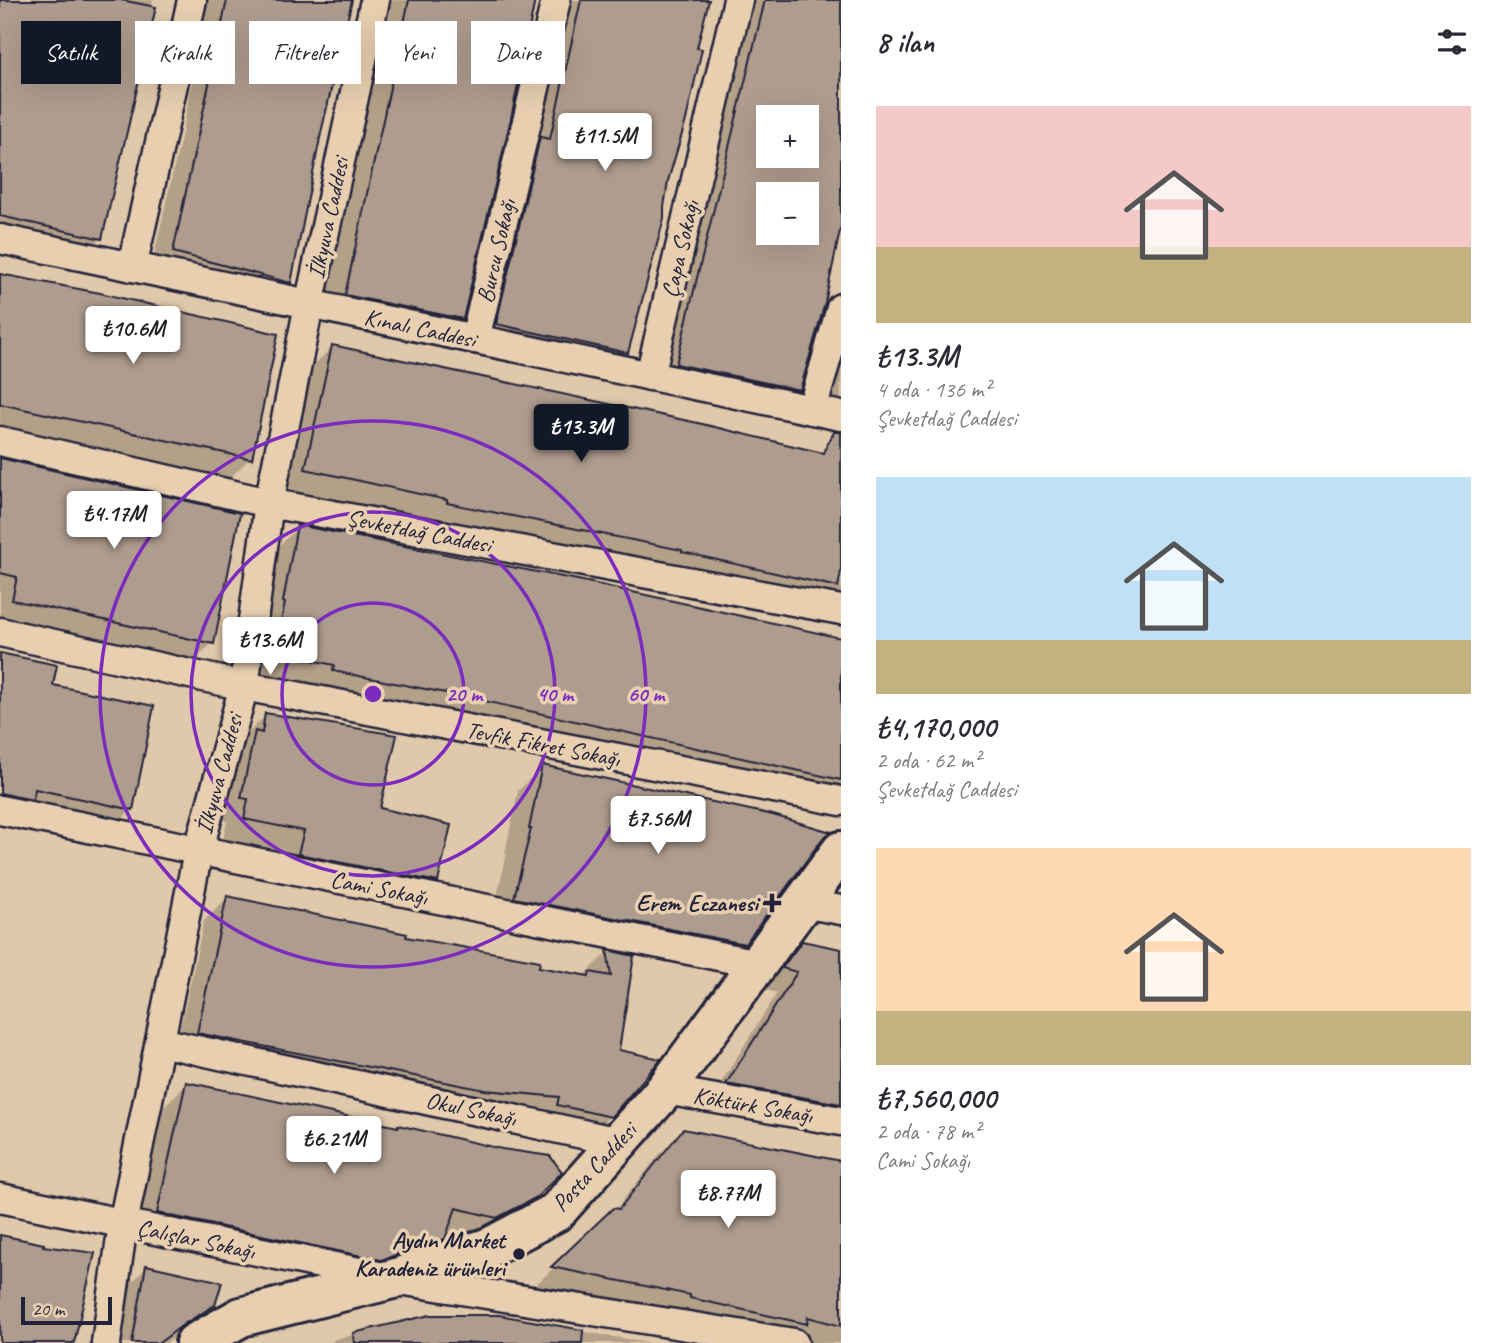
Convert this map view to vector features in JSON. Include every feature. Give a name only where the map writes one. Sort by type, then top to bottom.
[{"type":"main road","name":"Posta Caddesi","points":[[195,1343],[241,1317],[393,1279],[490,1247],[556,1212],[665,1090],[841,851]]},
{"type":"street","points":[[132,267],[192,0]]},
{"type":"street","name":"İlkyuva Caddesi","points":[[106,1343],[123,1224],[198,852],[244,686],[269,503],[375,0]]},
{"type":"street","name":"Burcu Sokağı","points":[[475,339],[556,0]]},
{"type":"street","name":"Çapa Sokağı","points":[[650,376],[738,0]]},
{"type":"street","name":"Kınalı Caddesi","points":[[0,239],[841,416]]},
{"type":"street","points":[[813,410],[841,309]]},
{"type":"street","name":"Şevketdağ Caddesi","points":[[0,441],[269,503],[841,610]]},
{"type":"street","name":"Tevfik Fikret Sokağı","points":[[0,632],[244,686],[841,801]]},
{"type":"street","name":"Cami Sokağı","points":[[0,810],[758,964]]},
{"type":"street","points":[[802,903],[841,910]]},
{"type":"street","name":"Okul Sokağı","points":[[160,1042],[619,1142]]},
{"type":"street","name":"Köktürk Sokağı","points":[[665,1090],[841,1121]]},
{"type":"street","name":"Çalışlar Sokağı","points":[[0,1198],[393,1279],[794,1343]]},
{"type":"building","points":[[0,0],[121,0],[156,7],[153,21],[135,21],[135,84],[138,84],[102,239],[0,216]]},
{"type":"building","points":[[227,0],[352,0],[347,21],[249,21],[249,84],[332,84],[291,283],[173,252],[209,84],[235,84],[235,21],[222,21]]},
{"type":"building","points":[[409,0],[535,0],[531,21],[471,21],[471,84],[518,84],[463,319],[345,295],[391,84],[457,84],[457,21],[404,21]]},
{"type":"building","points":[[581,0],[709,0],[697,48],[702,49],[686,120],[668,181],[664,218],[628,353],[496,324],[540,137],[550,139],[562,84],[565,84],[565,72]]},
{"type":"building","points":[[765,0],[841,0],[841,226],[825,303],[800,390],[676,364]]},
{"type":"building","points":[[0,274],[100,293],[278,334],[252,459],[0,404]]},
{"type":"building","points":[[332,345],[698,423],[823,453],[834,432],[841,432],[841,572],[838,587],[682,550],[447,503],[447,500],[305,469]]},
{"type":"building","points":[[0,458],[240,513],[214,644],[12,600],[17,577],[0,573]]},
{"type":"building","points":[[297,525],[578,580],[841,638],[841,780],[466,697],[333,671],[334,665],[274,652]]},
{"type":"building","points":[[0,653],[57,665],[53,685],[154,706],[133,810],[35,789],[33,800],[0,793]]},
{"type":"building","points":[[265,713],[397,735],[380,808],[451,825],[438,882],[298,854],[304,831],[244,819],[248,799],[241,798],[255,731],[262,733]]},
{"type":"building","points":[[542,765],[773,815],[831,832],[823,838],[745,944],[514,898],[531,829]]},
{"type":"building","points":[[227,896],[407,934],[406,937],[540,961],[539,967],[589,976],[590,972],[611,976],[607,950],[634,956],[619,1050],[661,1059],[611,1117],[557,1105],[559,1097],[485,1090],[197,1033]]},
{"type":"building","points":[[802,941],[841,949],[841,1104],[726,1084],[797,972],[782,968]]},
{"type":"building","points":[[186,1082],[502,1149],[550,1156],[562,1172],[537,1197],[497,1218],[456,1208],[445,1239],[381,1260],[157,1213]]},
{"type":"building","points":[[683,1129],[841,1161],[841,1326],[808,1317],[807,1324],[690,1298],[690,1295],[551,1267],[613,1208],[619,1209]]},
{"type":"building","points":[[0,1235],[44,1244],[43,1246],[95,1253],[74,1343],[0,1343]]},
{"type":"building","points":[[146,1265],[222,1282],[215,1305],[159,1343],[132,1343]]},
{"type":"building","points":[[430,1315],[499,1315],[583,1330],[582,1343],[355,1343],[353,1333]]},
{"type":"place","name":"Erem Eczanesi","points":[[772,903]]},
{"type":"place","name":"Aydın Market Karadeniz ürünleri","points":[[519,1254]]}]
